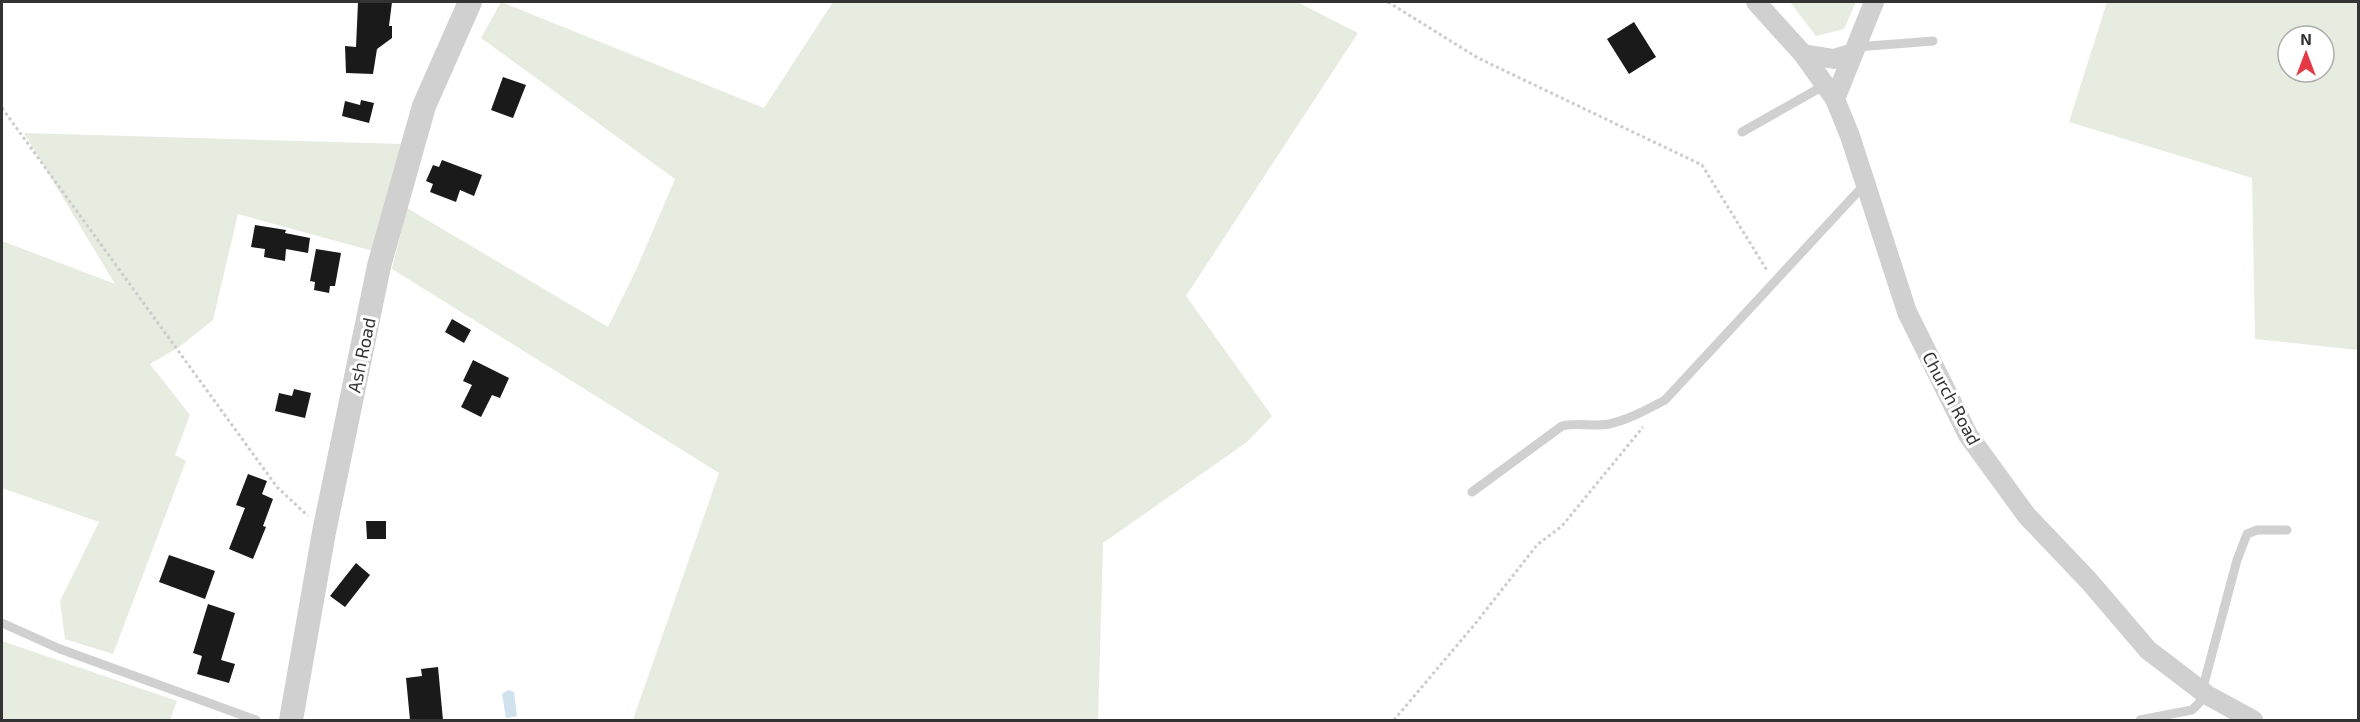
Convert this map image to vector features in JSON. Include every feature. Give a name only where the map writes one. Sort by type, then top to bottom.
[{"type":"street","name":"Ash Road","points":[[291,720],[324,532],[379,266],[424,106],[470,2]]},
{"type":"street","name":"Church Road","points":[[1756,2],[1803,54],[1830,92],[1850,136],[1907,312],[1968,435],[2027,516],[2089,580],[2148,650],[2203,692],[2253,720]]},
{"type":"street","points":[[1830,92],[1855,50],[1874,2]]},
{"type":"street","points":[[1803,54],[1834,59],[1855,50]]},
{"type":"lane","points":[[1855,50],[1934,41]]},
{"type":"lane","points":[[1742,132],[1830,92]]},
{"type":"lane","points":[[1472,492],[1562,426],[1609,424],[1635,415],[1665,400],[1865,184]]},
{"type":"lane","points":[[2140,720],[2192,710],[2199,703],[2237,560],[2247,534],[2258,530],[2287,530]]},
{"type":"lane","points":[[2,622],[60,650],[256,720]]},
{"type":"path","points":[[1388,2],[1478,58],[1702,165],[1774,281]]},
{"type":"path","points":[[2,108],[277,487],[324,532]]},
{"type":"path","points":[[1394,720],[1475,624],[1537,545],[1562,526],[1643,427]]},
{"type":"shaded area","points":[[501,2],[764,108],[833,2],[1297,2],[1358,33],[1186,296],[1272,416],[1247,442],[1103,543],[1098,720],[633,720],[719,473],[392,269],[407,208],[608,327],[636,270],[675,179],[481,38]]},
{"type":"shaded area","points":[[1790,2],[1856,2],[1844,29],[1816,36]]},
{"type":"shaded area","points":[[2107,2],[2358,2],[2358,350],[2255,339],[2252,178],[2069,122]]},
{"type":"shaded area","points":[[24,133],[403,144],[373,251],[238,214],[213,320],[179,347],[150,364],[190,415],[175,455],[186,461],[113,654],[65,639],[60,601],[99,522],[2,488],[2,241],[115,284]]},
{"type":"shaded area","points":[[2,641],[177,701],[170,720],[2,720]]},
{"type":"water","points":[[508,690],[514,692],[517,716],[506,718],[502,694]]},
{"type":"building","points":[[358,2],[392,2],[389,26],[392,26],[392,38],[377,49],[373,74],[346,73],[345,46],[356,47]]},
{"type":"building","points":[[1634,22],[1656,57],[1629,74],[1607,39]]},
{"type":"building","points":[[503,77],[526,85],[513,118],[491,110]]},
{"type":"building","points":[[361,100],[374,103],[369,123],[342,116],[345,101],[360,105]]},
{"type":"building","points":[[442,160],[482,175],[474,196],[460,190],[456,202],[430,192],[433,184],[426,181],[433,165],[439,167]]},
{"type":"building","points":[[255,225],[286,230],[285,233],[310,238],[308,253],[286,249],[285,261],[264,257],[265,249],[251,247]]},
{"type":"building","points":[[316,249],[341,253],[335,286],[330,286],[329,293],[314,290],[315,282],[310,281]]},
{"type":"building","points":[[452,319],[471,330],[464,343],[445,332]]},
{"type":"building","points":[[473,360],[509,378],[500,398],[492,395],[481,417],[461,407],[472,385],[463,381]]},
{"type":"building","points":[[294,389],[311,393],[305,418],[275,411],[279,393],[292,396]]},
{"type":"building","points":[[248,474],[267,481],[262,494],[273,499],[263,526],[266,527],[253,559],[229,549],[245,508],[236,505]]},
{"type":"building","points":[[366,521],[386,521],[386,539],[367,539]]},
{"type":"building","points":[[169,555],[215,571],[205,599],[159,582]]},
{"type":"building","points":[[356,563],[370,575],[345,607],[330,596]]},
{"type":"building","points":[[208,604],[235,613],[221,660],[235,664],[229,683],[197,674],[202,656],[193,653]]},
{"type":"building","points":[[438,667],[443,720],[410,720],[406,678],[422,676],[421,669]]}]
